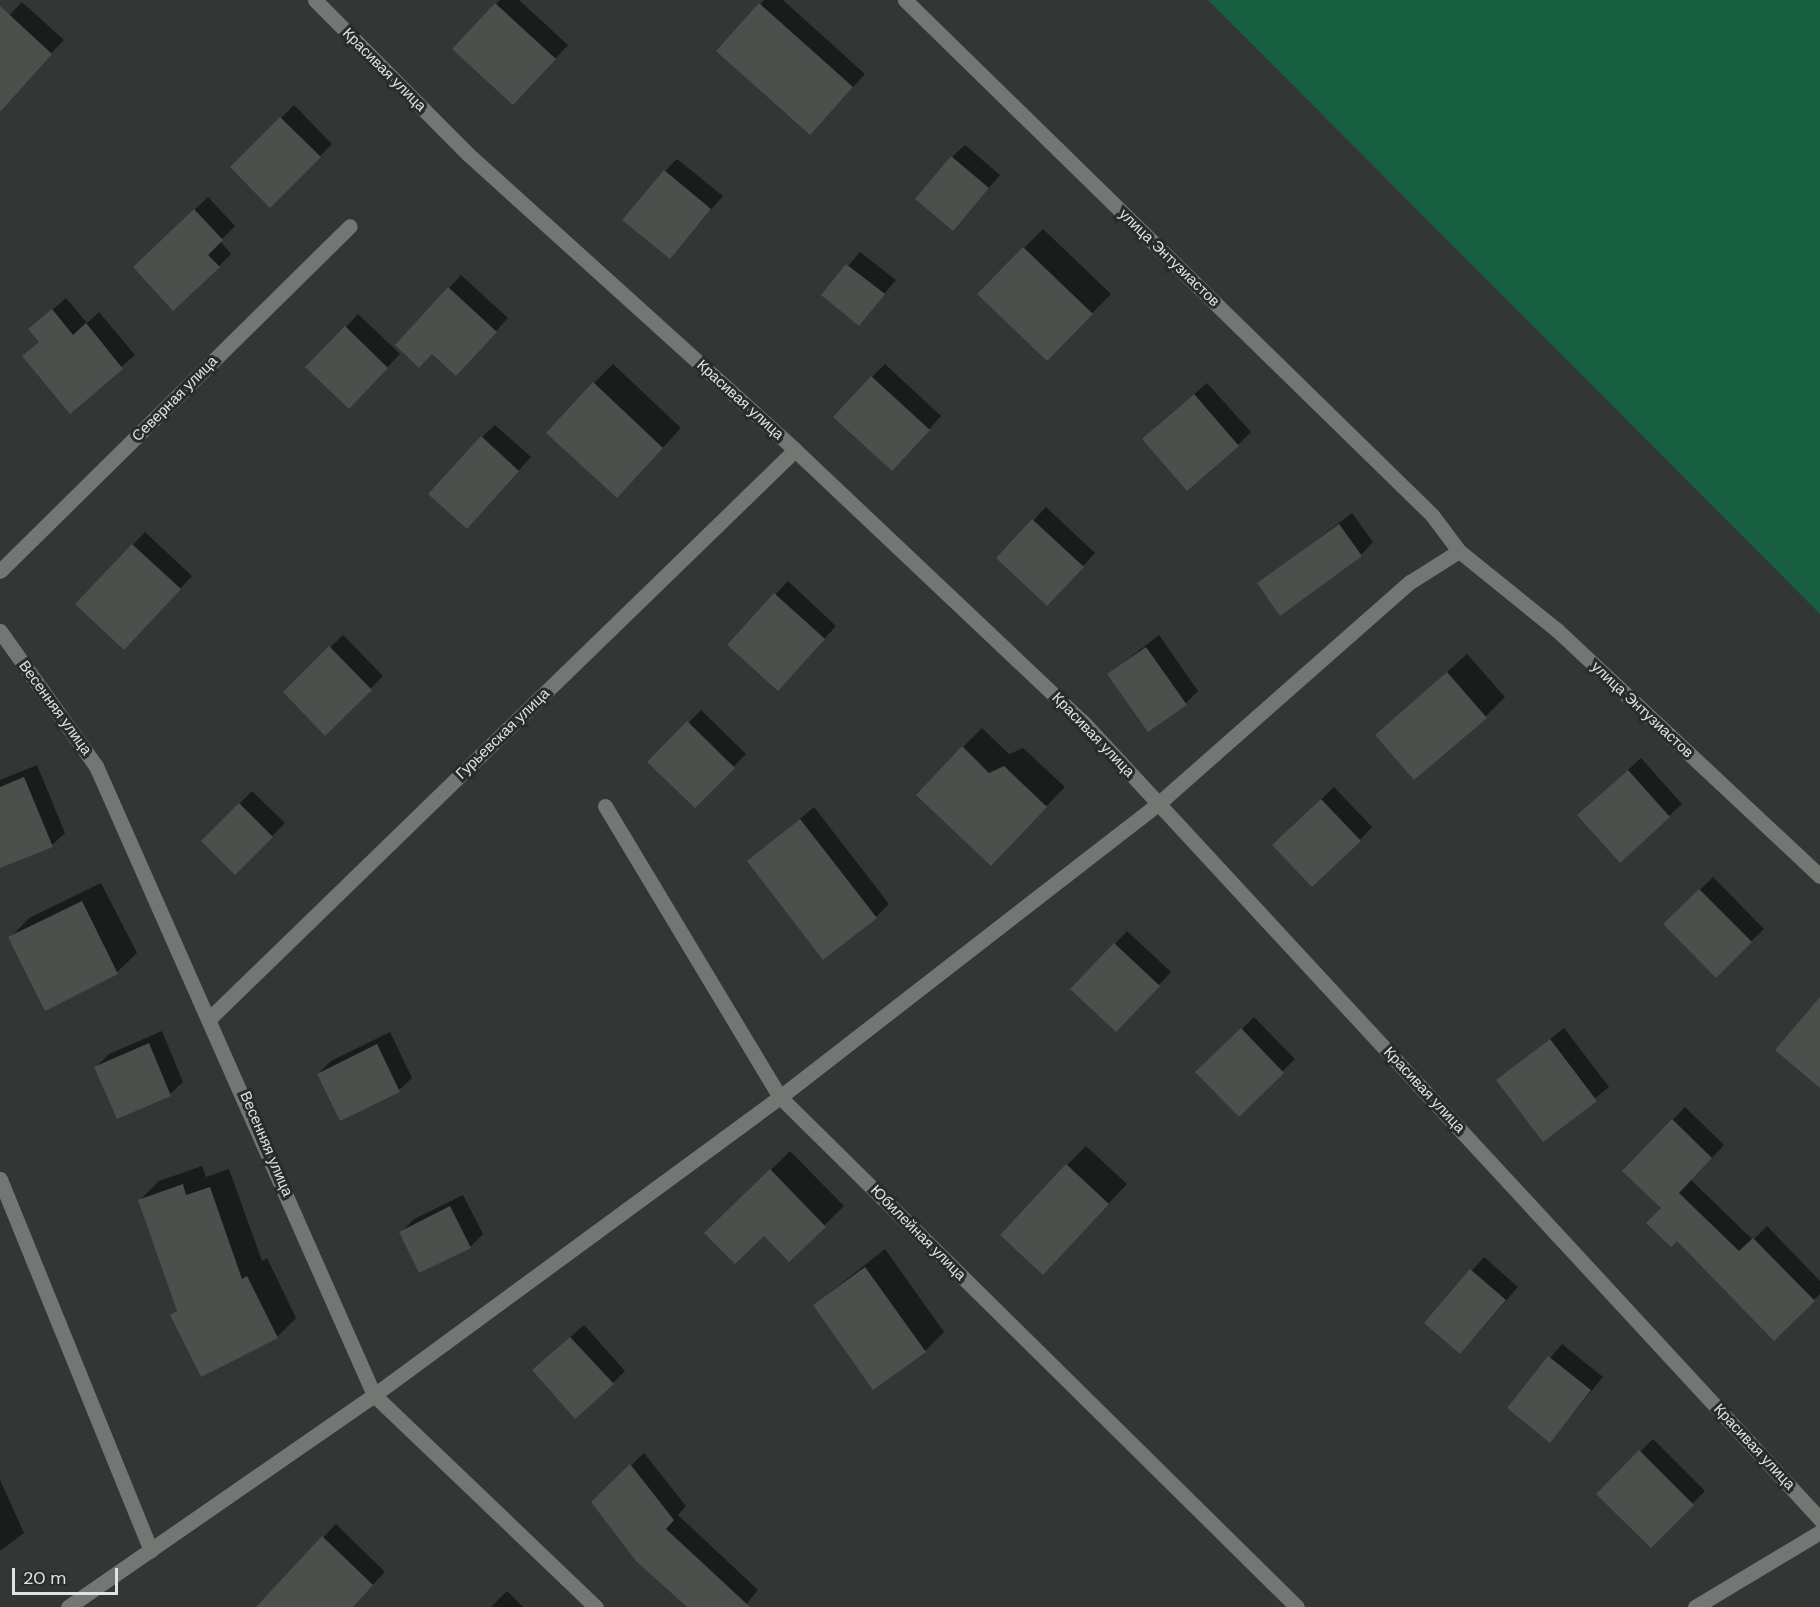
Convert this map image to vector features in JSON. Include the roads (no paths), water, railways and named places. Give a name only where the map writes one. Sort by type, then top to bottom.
[{"type":"street","name":"Красивая улица","points":[[315,0],[469,155],[795,450],[1083,722],[1820,1520]]},
{"type":"street","name":"улица Энтузиастов","points":[[905,0],[1432,515],[1459,551],[1557,630],[1820,876]]},
{"type":"street","name":"Северная улица","points":[[0,571],[350,226]]},
{"type":"street","name":"Гурьевская улица","points":[[210,1018],[795,450]]},
{"type":"street","points":[[68,1607],[374,1395],[780,1097],[1159,803],[1410,582],[1459,551]]},
{"type":"street","name":"Весенняя улица","points":[[0,632],[96,766],[210,1018],[374,1395],[596,1607]]},
{"type":"street","name":"Юбилейная улица","points":[[605,806],[780,1097],[1297,1607]]},
{"type":"street","points":[[0,1179],[151,1551]]},
{"type":"street","points":[[1695,1607],[1820,1532]]}]
